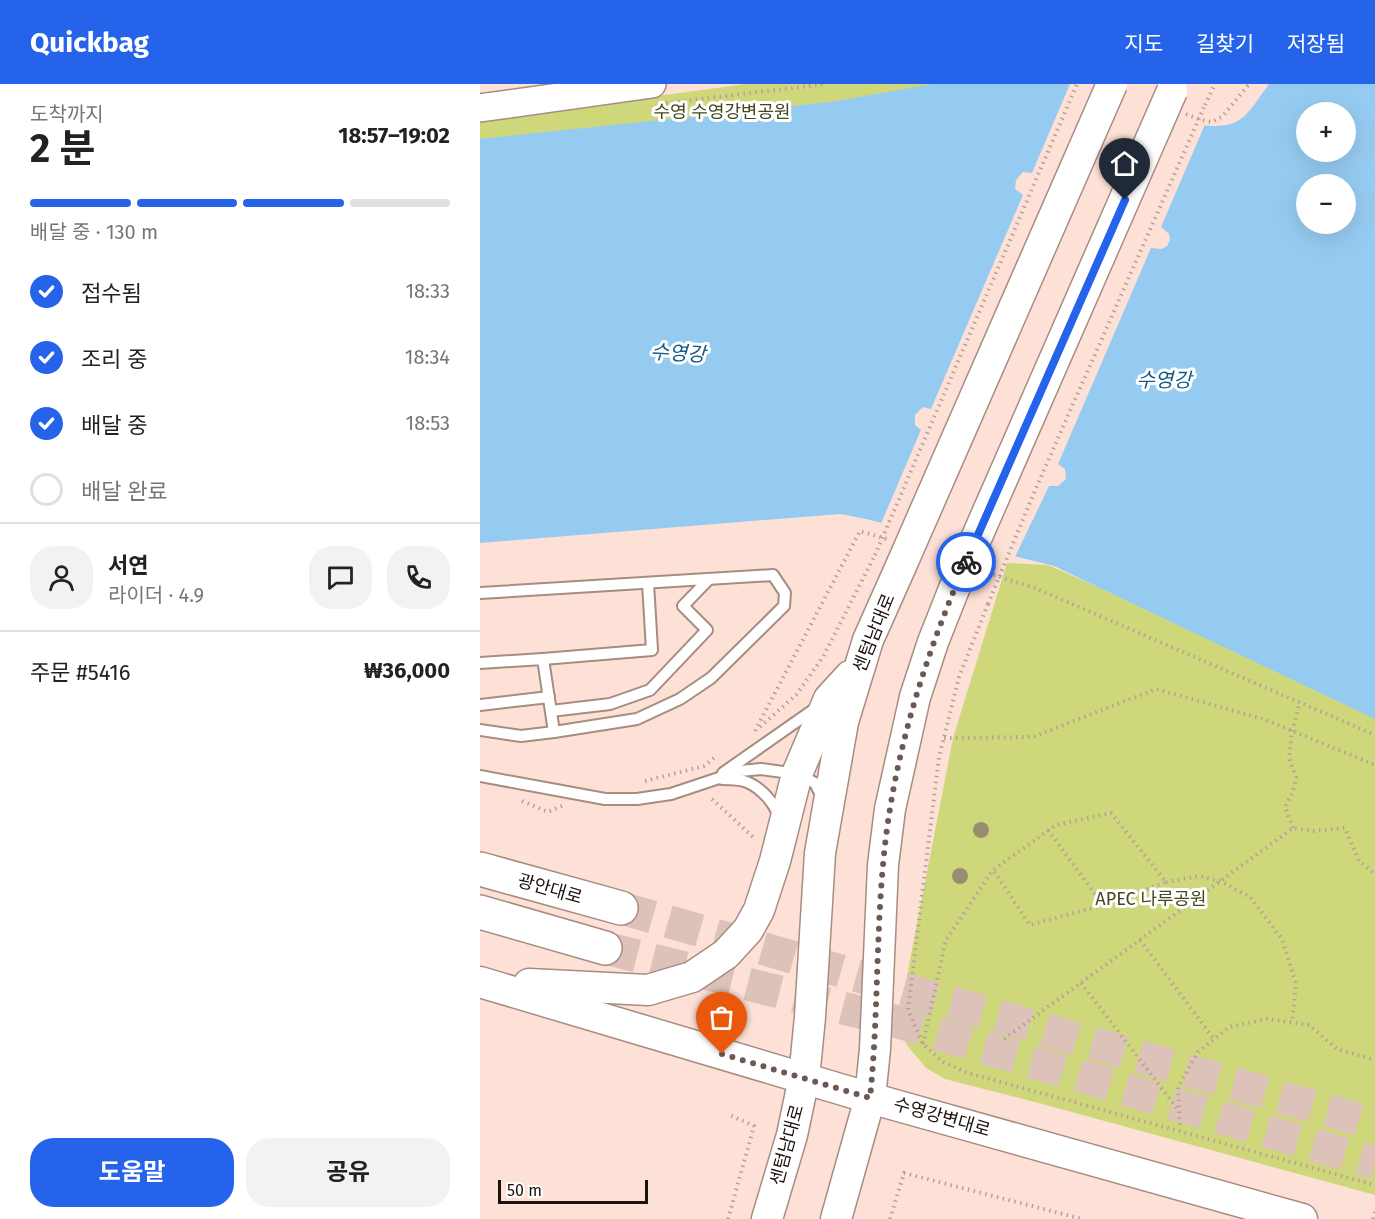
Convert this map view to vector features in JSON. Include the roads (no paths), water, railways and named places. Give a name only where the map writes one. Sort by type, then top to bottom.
[{"type":"highway","name":"광안대로","points":[[480,855],[606,904],[480,869]]},
{"type":"highway","points":[[480,912],[605,948]]},
{"type":"main road","name":"센텀남대로","points":[[767,1219],[792,1135],[804,1078],[820,854],[843,722],[868,640],[888,561],[1112,84]]},
{"type":"main road","points":[[836,1219],[870,1098],[875,1048],[883,865],[890,808],[915,697],[954,589],[1176,86]]},
{"type":"main road","points":[[480,982],[648,990],[692,977],[726,954],[748,930],[759,910],[772,837],[829,699],[859,667]]},
{"type":"main road","name":"수영강변대로","points":[[480,982],[870,1098],[1302,1219]]},
{"type":"street","points":[[480,108],[652,84]]},
{"type":"lane","points":[[480,593],[773,575],[785,593],[784,606],[711,678],[680,699],[637,719],[521,736],[480,730]]},
{"type":"lane","points":[[551,711],[610,704],[650,690],[707,630],[683,606],[709,579]]},
{"type":"lane","points":[[480,663],[652,650],[648,583]]},
{"type":"lane","points":[[543,659],[554,732]]},
{"type":"lane","points":[[480,705],[549,697]]},
{"type":"lane","points":[[716,778],[829,699]]},
{"type":"lane","points":[[480,776],[605,800],[637,799],[671,794],[740,771],[761,769],[797,774],[815,783],[823,799],[826,818]]},
{"type":"lane","points":[[716,778],[745,781],[765,794],[777,810],[772,837]]},
{"type":"water","name":"수영강","points":[[933,84],[1112,84],[1201,125],[1215,126],[1226,125],[1242,118],[1269,84],[1375,84],[1375,719],[1054,566],[866,519],[840,514],[480,543],[480,139],[830,102]]},
{"type":"tunnel","points":[[621,908],[1375,1124]]},
{"type":"tunnel","points":[[605,948],[898,1022],[1375,1163]]},
{"type":"park label","name":"수영 수영강변공원","points":[[722,112]]},
{"type":"park label","name":"APEC 나루공원","points":[[1151,899]]}]
